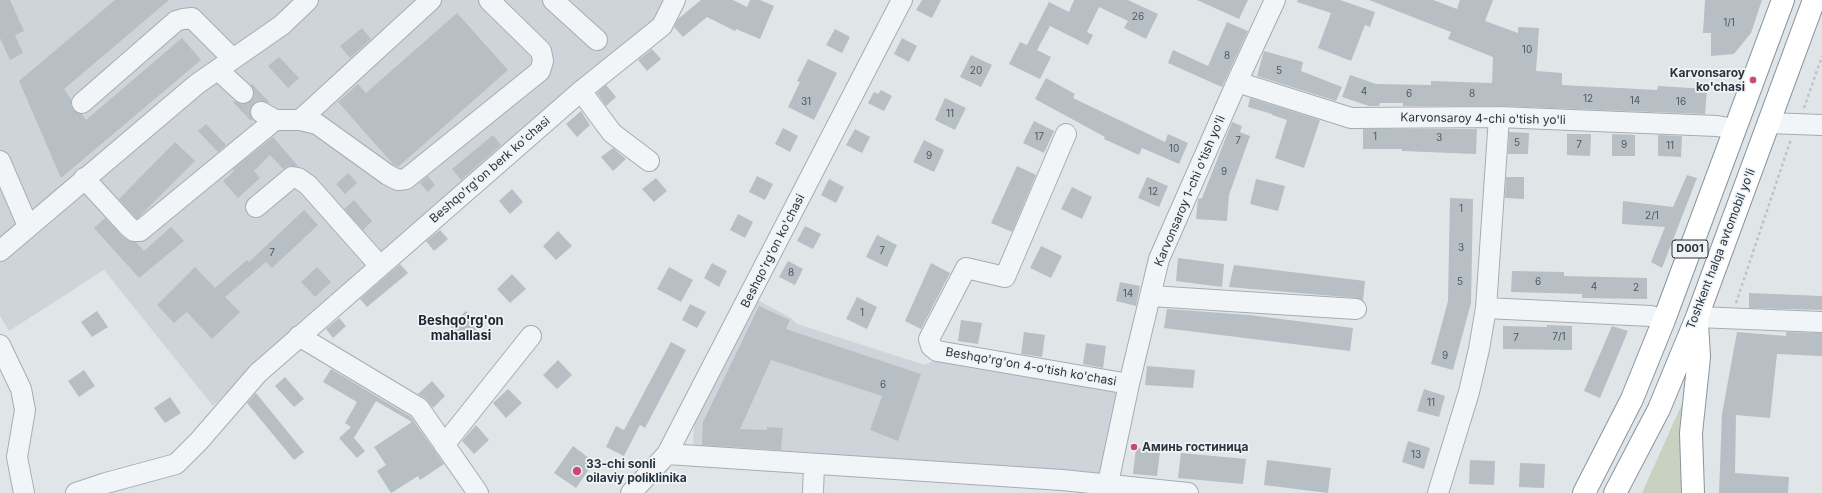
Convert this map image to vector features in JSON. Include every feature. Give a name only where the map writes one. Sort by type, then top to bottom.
[{"type":"highway","name":"D001","points":[[1584,493],[1632,399],[1664,320],[1783,0]]},
{"type":"highway","name":"Toshkent halqa avtomobil yo'li","points":[[1615,493],[1659,409],[1697,317],[1814,0]]},
{"type":"highway","points":[[1693,493],[1691,433],[1699,357],[1697,317]]},
{"type":"street","points":[[0,251],[84,178],[197,84],[282,25],[308,0]]},
{"type":"street","points":[[300,120],[431,0]]},
{"type":"street","points":[[84,178],[128,226],[134,231],[140,231],[268,116],[318,124],[388,175],[398,180],[406,179],[540,70],[543,61],[541,51],[489,0]]},
{"type":"street","points":[[553,0],[596,40]]},
{"type":"street","name":"Beshqo'rg'on berk ko'chasi","points":[[76,493],[106,483],[176,464],[199,441],[258,373],[581,91],[662,26],[675,0]]},
{"type":"street","name":"Beshqo'rg'on ko'chasi","points":[[632,493],[668,454],[902,0]]},
{"type":"street","name":"Karvonsaroy 1-chi o'tish yo'li","points":[[1108,483],[1129,384],[1159,259],[1236,82],[1275,0]]},
{"type":"street","points":[[82,103],[176,22],[183,19],[192,18],[226,64],[242,93]]},
{"type":"street","name":"Karvonsaroy 4-chi o'tish yo'li","points":[[1236,82],[1351,118],[1499,117],[1717,126],[1735,130]]},
{"type":"street","points":[[581,91],[612,133],[649,161]]},
{"type":"street","points":[[1438,493],[1469,392],[1479,349],[1486,308],[1499,117]]},
{"type":"street","points":[[1768,123],[1822,125]]},
{"type":"street","name":"Beshqo'rg'on 4-o'tish ko'chasi","points":[[1066,134],[1005,277],[966,268],[929,339],[931,346],[937,351],[1129,384]]},
{"type":"street","points":[[0,161],[28,226]]},
{"type":"street","points":[[256,207],[292,177],[298,178],[308,185],[380,266]]},
{"type":"street","points":[[1151,296],[1356,309]]},
{"type":"street","points":[[1486,308],[1646,316],[1664,320]]},
{"type":"street","points":[[1697,317],[1822,322]]},
{"type":"street","points":[[299,336],[420,408],[444,446],[478,493]]},
{"type":"street","points":[[444,446],[530,336]]},
{"type":"street","points":[[0,345],[21,389],[25,410],[16,457],[24,493]]},
{"type":"street","points":[[668,454],[814,464],[1060,486],[1108,483],[1188,493]]},
{"type":"street","points":[[813,493],[814,464]]},
{"type":"path","points":[[1730,318],[1790,141],[1798,124],[1822,56]]},
{"type":"shaded area","points":[[0,0],[669,0],[661,19],[296,325],[213,406],[104,270],[9,331],[0,316]]},
{"type":"shaded area","points":[[756,299],[791,318],[797,324],[925,365],[940,357],[1115,389],[1118,393],[1099,476],[693,449],[694,415]]},
{"type":"green space","points":[[1686,395],[1680,453],[1682,493],[1642,493]]},
{"type":"building","points":[[0,0],[10,0],[24,31],[15,35],[23,53],[10,60],[0,38]]},
{"type":"building","points":[[115,0],[169,0],[64,89],[71,99],[73,110],[82,114],[86,120],[182,38],[201,60],[61,178],[19,81]]},
{"type":"building","points":[[701,0],[733,0],[747,7],[750,0],[760,0],[774,6],[760,39],[736,29],[735,31],[707,17],[683,37],[674,27],[678,19]]},
{"type":"building","points":[[922,0],[941,0],[932,18],[916,10]]},
{"type":"building","points":[[1074,0],[1128,0],[1158,14],[1146,39],[1124,28],[1128,21],[1099,7],[1087,32],[1093,35],[1088,45],[1050,26],[1037,50],[1051,57],[1040,79],[1009,64],[1020,42],[1027,45],[1049,2],[1069,12]]},
{"type":"building","points":[[1197,0],[1248,0],[1239,19]]},
{"type":"building","points":[[1298,0],[1340,0],[1375,12],[1370,27],[1365,25],[1351,61],[1318,48],[1331,13],[1297,2]]},
{"type":"building","points":[[1369,0],[1433,0],[1457,9],[1460,0],[1493,0],[1485,21],[1518,33],[1518,27],[1539,28],[1536,71],[1562,73],[1562,85],[1657,90],[1658,86],[1707,89],[1705,114],[1499,106],[1403,106],[1403,103],[1380,103],[1379,106],[1369,106],[1342,97],[1350,75],[1376,84],[1431,85],[1431,81],[1492,83],[1493,57],[1448,39],[1451,32]]},
{"type":"building","points":[[1705,0],[1762,0],[1751,33],[1734,54],[1711,56],[1711,33],[1703,33]]},
{"type":"building","points":[[457,13],[508,70],[398,167],[393,164],[338,102],[358,84],[366,93]]},
{"type":"building","points":[[1227,22],[1248,31],[1222,87],[1168,63],[1173,50],[1208,66]]},
{"type":"building","points":[[362,28],[371,39],[350,58],[340,46]]},
{"type":"building","points":[[835,29],[850,37],[842,53],[826,45]]},
{"type":"building","points":[[902,38],[917,46],[909,62],[894,54]]},
{"type":"building","points":[[652,49],[661,59],[647,71],[638,60]]},
{"type":"building","points":[[1264,51],[1303,62],[1301,71],[1342,87],[1336,101],[1257,76]]},
{"type":"building","points":[[971,55],[992,65],[981,87],[960,77]]},
{"type":"building","points":[[279,57],[299,78],[288,88],[268,66]]},
{"type":"building","points":[[808,59],[837,73],[814,120],[788,107],[800,82],[797,81]]},
{"type":"building","points":[[1046,78],[1075,94],[1073,98],[1165,142],[1168,134],[1188,143],[1179,164],[1142,148],[1139,155],[1104,139],[1105,137],[1035,99]]},
{"type":"building","points":[[252,84],[270,103],[261,101],[255,102],[250,112],[252,119],[251,121],[233,102],[234,101],[241,104],[251,101],[254,95]]},
{"type":"building","points":[[606,85],[616,97],[606,106],[597,93]]},
{"type":"building","points":[[881,90],[892,96],[884,111],[868,103],[874,92],[878,94]]},
{"type":"building","points":[[945,98],[966,108],[955,130],[935,120]]},
{"type":"building","points":[[1250,98],[1320,120],[1304,168],[1275,158],[1287,120],[1248,107]]},
{"type":"building","points":[[581,111],[590,125],[577,137],[566,124]]},
{"type":"building","points":[[1034,121],[1054,131],[1044,153],[1023,143]]},
{"type":"building","points":[[1232,122],[1242,126],[1240,132],[1250,136],[1229,195],[1227,221],[1196,219],[1198,199],[1202,198]]},
{"type":"building","points":[[206,124],[226,145],[218,152],[198,131]]},
{"type":"building","points":[[783,128],[798,136],[790,152],[775,144]]},
{"type":"building","points":[[855,129],[870,137],[862,153],[846,145]]},
{"type":"building","points":[[1363,129],[1477,129],[1476,154],[1402,151],[1402,149],[1363,149]]},
{"type":"building","points":[[1509,132],[1529,133],[1528,154],[1508,154]]},
{"type":"building","points":[[1567,134],[1591,134],[1590,156],[1567,155]]},
{"type":"building","points":[[1612,134],[1635,135],[1635,156],[1612,156]]},
{"type":"building","points":[[493,135],[501,145],[461,180],[452,169]]},
{"type":"building","points":[[1658,135],[1682,136],[1681,157],[1658,156]]},
{"type":"building","points":[[273,137],[298,166],[289,166],[283,169],[270,155],[254,171],[260,178],[238,198],[223,181],[234,171],[233,169]]},
{"type":"building","points":[[924,140],[944,150],[934,172],[913,162]]},
{"type":"building","points":[[175,142],[195,161],[137,219],[119,199]]},
{"type":"building","points":[[613,148],[626,159],[613,171],[601,157]]},
{"type":"building","points":[[1017,166],[1036,175],[1012,232],[991,223]]},
{"type":"building","points":[[348,173],[357,183],[345,194],[336,184]]},
{"type":"building","points":[[1687,175],[1697,178],[1662,268],[1651,262],[1665,227],[1622,224],[1623,201],[1673,207]]},
{"type":"building","points":[[428,176],[435,185],[428,192],[420,183]]},
{"type":"building","points":[[757,176],[773,184],[765,200],[749,192]]},
{"type":"building","points":[[1147,177],[1168,186],[1159,207],[1138,198]]},
{"type":"building","points":[[1506,177],[1524,177],[1524,199],[1505,198]]},
{"type":"building","points":[[656,178],[667,191],[654,202],[642,189]]},
{"type":"building","points":[[829,179],[844,187],[836,203],[821,195]]},
{"type":"building","points":[[1256,179],[1285,186],[1278,211],[1250,204]]},
{"type":"building","points":[[1072,187],[1092,197],[1082,219],[1061,209]]},
{"type":"building","points":[[512,189],[523,202],[510,214],[499,201]]},
{"type":"building","points":[[1450,198],[1473,199],[1471,303],[1453,370],[1431,364],[1448,301]]},
{"type":"building","points":[[354,200],[372,221],[363,230],[344,209]]},
{"type":"building","points":[[304,210],[318,225],[272,268],[266,262],[225,297],[240,312],[212,339],[187,312],[174,323],[157,305],[195,267],[215,288],[247,260],[249,262]]},
{"type":"building","points":[[738,214],[753,222],[745,238],[730,230]]},
{"type":"building","points":[[105,218],[121,235],[127,240],[136,242],[144,251],[171,227],[184,241],[139,278],[94,228]]},
{"type":"building","points":[[805,226],[821,234],[813,249],[797,241]]},
{"type":"building","points":[[440,230],[448,239],[434,251],[426,241]]},
{"type":"building","points":[[558,231],[572,246],[556,260],[543,246]]},
{"type":"building","points":[[877,235],[897,245],[887,267],[866,257]]},
{"type":"building","points":[[1041,246],[1062,256],[1051,278],[1030,268]]},
{"type":"building","points":[[1178,258],[1224,264],[1222,287],[1176,281]]},
{"type":"building","points":[[788,261],[803,269],[795,285],[779,277]]},
{"type":"building","points":[[712,263],[727,271],[719,287],[704,278]]},
{"type":"building","points":[[931,263],[950,273],[921,329],[905,321]]},
{"type":"building","points":[[400,264],[408,273],[367,307],[360,299]]},
{"type":"building","points":[[1234,265],[1365,281],[1363,300],[1357,298],[1229,287]]},
{"type":"building","points":[[317,267],[331,282],[315,297],[301,282]]},
{"type":"building","points":[[669,267],[693,280],[681,302],[657,289]]},
{"type":"building","points":[[1512,271],[1564,272],[1564,276],[1647,278],[1647,299],[1582,298],[1582,294],[1511,292]]},
{"type":"building","points":[[512,274],[526,289],[510,303],[497,289]]},
{"type":"building","points":[[1120,282],[1140,286],[1136,306],[1116,301]]},
{"type":"building","points":[[1749,293],[1822,296],[1822,310],[1749,308]]},
{"type":"building","points":[[857,297],[877,307],[867,329],[846,319]]},
{"type":"building","points":[[690,304],[706,312],[697,328],[682,320]]},
{"type":"building","points":[[759,306],[790,320],[786,329],[921,374],[898,441],[870,430],[882,396],[771,360],[740,429],[767,430],[767,427],[783,428],[781,450],[702,445],[703,422]]},
{"type":"building","points":[[1167,309],[1249,315],[1353,328],[1350,351],[1164,328]]},
{"type":"building","points":[[97,311],[108,327],[92,337],[81,322]]},
{"type":"building","points":[[466,311],[480,326],[464,341],[450,326]]},
{"type":"building","points":[[339,318],[346,326],[333,338],[326,329]]},
{"type":"building","points":[[961,320],[982,323],[978,344],[958,341]]},
{"type":"building","points":[[1547,325],[1572,326],[1572,350],[1503,349],[1503,326],[1547,327]]},
{"type":"building","points":[[1612,326],[1628,331],[1600,398],[1584,391]]},
{"type":"building","points":[[1024,332],[1045,335],[1042,357],[1021,354]]},
{"type":"building","points":[[1737,332],[1786,336],[1786,332],[1822,333],[1822,356],[1777,354],[1770,418],[1736,415],[1735,473],[1789,477],[1788,493],[1719,493],[1722,414]]},
{"type":"building","points":[[671,342],[686,350],[645,428],[640,425],[624,456],[606,447],[616,426],[624,430]]},
{"type":"building","points":[[1086,343],[1106,346],[1103,368],[1083,364]]},
{"type":"building","points":[[558,360],[572,375],[557,389],[543,375]]},
{"type":"building","points":[[1147,366],[1195,370],[1193,388],[1145,385]]},
{"type":"building","points":[[331,369],[411,417],[444,464],[420,480],[418,476],[391,493],[377,471],[386,465],[374,447],[412,422],[376,401],[354,438],[365,451],[357,458],[339,438],[351,427],[345,423],[357,402],[323,382]]},
{"type":"building","points":[[84,370],[95,386],[79,397],[68,381]]},
{"type":"building","points":[[285,377],[304,399],[294,407],[275,386]]},
{"type":"building","points":[[432,381],[445,396],[433,408],[425,398],[418,394]]},
{"type":"building","points":[[508,389],[522,403],[506,418],[493,403]]},
{"type":"building","points":[[1424,389],[1445,396],[1439,417],[1417,411]]},
{"type":"building","points":[[256,393],[304,452],[294,460],[247,403]]},
{"type":"building","points":[[170,397],[181,413],[165,423],[154,408]]},
{"type":"building","points":[[476,425],[489,440],[474,454],[462,441]]},
{"type":"building","points":[[1408,441],[1430,448],[1424,469],[1402,462]]},
{"type":"building","points":[[573,446],[594,462],[576,488],[554,473]]},
{"type":"building","points":[[1136,448],[1160,451],[1157,476],[1133,474]]},
{"type":"building","points":[[1181,453],[1246,459],[1243,484],[1178,478]]},
{"type":"building","points":[[1267,460],[1331,468],[1328,493],[1264,485]]},
{"type":"building","points":[[1470,460],[1495,461],[1494,485],[1469,484]]},
{"type":"building","points":[[1520,463],[1545,464],[1544,488],[1519,487]]},
{"type":"tunnel","points":[[243,93],[261,112]]},
{"type":"place","name":"Karvonsaroy ko'chasi","points":[[1753,80]]},
{"type":"place","name":"Аминь гостиница","points":[[1134,447]]},
{"type":"place","name":"33-chi sonli oilaviy poliklinika","points":[[577,471]]},
{"type":"district","name":"Beshqo'rg'on mahallasi","points":[[461,328]]}]
